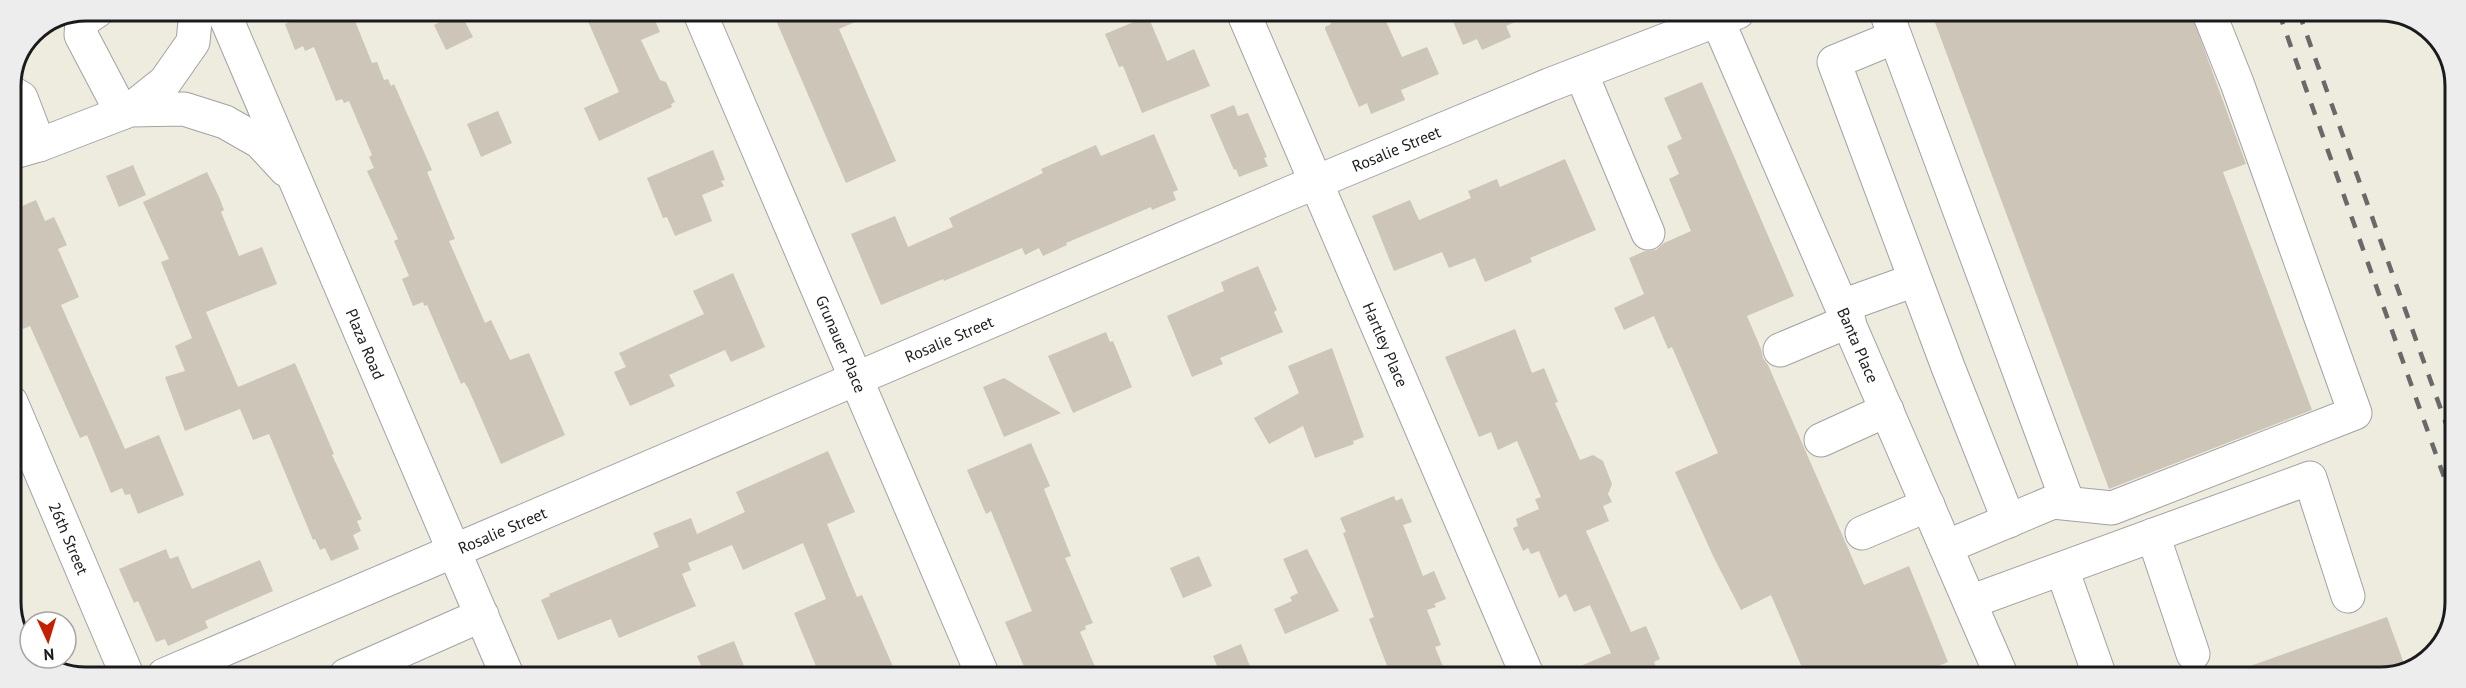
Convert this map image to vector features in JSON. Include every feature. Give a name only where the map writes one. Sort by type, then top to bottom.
[{"type":"street","points":[[82,21],[81,35],[126,112]]},
{"type":"street","points":[[126,112],[165,82],[193,42],[195,21]]},
{"type":"street","name":"Plaza Road","points":[[227,21],[504,667]]},
{"type":"street","name":"Grunauer Place","points":[[703,21],[979,667]]},
{"type":"street","name":"Hartley Place","points":[[1247,21],[1524,667]]},
{"type":"street","name":"Rosalie Street","points":[[183,667],[1316,182],[1709,21]]},
{"type":"street","name":"Banta Place","points":[[1726,21],[1846,313],[1998,667]]},
{"type":"street","points":[[1946,548],[2053,502],[2112,508],[2355,413],[2237,83],[2212,21]]},
{"type":"street","points":[[2009,521],[1915,280],[1834,62],[1890,25],[2068,503]]},
{"type":"street","points":[[1581,73],[1648,233]]},
{"type":"street","points":[[21,150],[126,112],[183,109],[225,122],[260,142],[297,182]]},
{"type":"street","points":[[1780,350],[1846,313],[1915,280]]},
{"type":"street","points":[[1821,440],[1887,410]]},
{"type":"street","name":"26th Street","points":[[21,426],[124,667]]},
{"type":"street","points":[[1970,602],[2310,478],[2348,596]]},
{"type":"street","points":[[1862,533],[1928,505]]},
{"type":"street","points":[[2153,535],[2193,654]]},
{"type":"street","points":[[2062,569],[2096,667]]},
{"type":"street","points":[[364,667],[482,615]]},
{"type":"building","points":[[292,21],[355,21],[372,63],[377,62],[384,80],[388,79],[391,86],[394,84],[432,170],[427,172],[455,239],[449,241],[485,323],[491,320],[510,360],[529,353],[565,435],[501,464],[468,388],[464,382],[461,384],[427,305],[424,306],[423,302],[413,306],[402,279],[409,276],[394,241],[398,239],[367,171],[374,168],[369,157],[372,155],[349,101],[344,103],[342,99],[336,101],[314,47],[305,51],[303,46],[295,50],[285,24]]},
{"type":"building","points":[[442,21],[465,21],[473,37],[446,50],[434,25]]},
{"type":"building","points":[[588,21],[655,21],[660,32],[641,40],[660,80],[666,82],[675,102],[671,104],[672,107],[599,141],[584,108],[619,92]]},
{"type":"building","points":[[776,21],[857,21],[839,29],[896,161],[846,183]]},
{"type":"building","points":[[1136,21],[1150,21],[1167,61],[1194,49],[1210,86],[1142,113],[1123,66],[1119,67],[1105,34]]},
{"type":"building","points":[[1330,21],[1386,21],[1402,57],[1427,47],[1439,74],[1401,90],[1405,100],[1371,114],[1367,103],[1359,107],[1325,29],[1331,24]]},
{"type":"building","points":[[1453,21],[1517,21],[1506,26],[1511,37],[1482,50],[1477,39],[1463,45]]},
{"type":"building","points":[[1934,21],[2194,21],[2246,164],[2223,172],[2312,410],[2109,489]]},
{"type":"building","points":[[1702,82],[1794,296],[1747,316],[1763,358],[1864,585],[1909,566],[1948,662],[1936,667],[1802,667],[1771,595],[1741,610],[1714,558],[1675,472],[1718,453],[1672,347],[1668,349],[1654,316],[1624,330],[1614,308],[1644,294],[1629,258],[1645,251],[1656,250],[1664,243],[1691,231],[1669,179],[1679,174],[1667,146],[1682,139],[1664,98]]},
{"type":"building","points":[[1234,105],[1238,116],[1248,113],[1267,157],[1264,158],[1268,166],[1239,177],[1210,115]]},
{"type":"building","points":[[498,111],[512,143],[481,157],[467,124]]},
{"type":"building","points":[[1154,134],[1178,190],[1173,192],[1176,200],[1152,210],[1151,207],[1066,243],[1067,245],[1043,256],[1039,248],[1025,255],[1022,248],[881,305],[851,234],[895,216],[908,247],[953,227],[949,218],[1043,173],[1041,169],[1096,145],[1101,156]]},
{"type":"building","points":[[713,150],[725,180],[721,181],[724,186],[702,195],[712,221],[675,236],[667,217],[663,218],[647,178]]},
{"type":"building","points":[[1565,159],[1596,230],[1530,258],[1532,262],[1485,282],[1475,258],[1449,268],[1442,252],[1394,271],[1372,216],[1410,200],[1419,220],[1471,198],[1468,191],[1497,179],[1500,187]]},
{"type":"building","points":[[133,165],[146,195],[119,207],[106,176]]},
{"type":"building","points":[[207,172],[224,210],[221,212],[239,256],[262,247],[277,284],[206,312],[238,387],[295,363],[334,454],[332,455],[362,519],[357,521],[361,531],[353,535],[359,549],[331,561],[325,548],[320,550],[315,539],[313,540],[269,434],[253,440],[240,409],[185,431],[165,377],[185,371],[175,346],[192,338],[161,262],[169,259],[143,202]]},
{"type":"building","points":[[36,200],[45,221],[54,217],[67,245],[58,249],[79,297],[61,305],[125,449],[159,435],[184,495],[138,514],[130,494],[125,495],[122,488],[111,493],[87,435],[80,438],[30,326],[23,329],[21,325],[21,207]]},
{"type":"building","points":[[1258,266],[1277,310],[1274,312],[1283,332],[1220,358],[1223,364],[1192,377],[1167,316],[1224,291],[1221,282]]},
{"type":"building","points":[[733,273],[765,347],[731,362],[725,350],[669,375],[675,386],[630,406],[614,372],[626,367],[619,353],[704,314],[693,291]]},
{"type":"building","points":[[1515,329],[1532,373],[1544,368],[1558,402],[1555,403],[1580,460],[1593,455],[1603,461],[1612,484],[1608,494],[1612,502],[1603,506],[1609,521],[1586,531],[1631,632],[1646,626],[1660,659],[1654,662],[1656,667],[1578,667],[1611,653],[1590,605],[1574,612],[1566,594],[1559,598],[1539,551],[1531,554],[1528,548],[1523,551],[1513,528],[1518,526],[1516,519],[1539,509],[1535,499],[1541,497],[1517,441],[1498,450],[1491,432],[1479,437],[1445,357]]},
{"type":"building","points":[[1106,332],[1110,342],[1113,341],[1132,387],[1073,413],[1048,356]]},
{"type":"building","points":[[1332,348],[1364,437],[1353,441],[1354,444],[1315,458],[1303,426],[1269,444],[1254,418],[1299,393],[1288,366]]},
{"type":"building","points":[[1004,378],[1061,413],[1004,437],[983,387]]},
{"type":"building","points":[[1031,443],[1050,486],[1044,489],[1071,556],[1065,558],[1093,623],[1085,626],[1086,629],[1080,632],[1095,667],[1024,667],[1005,622],[1032,611],[991,511],[986,514],[967,470]]},
{"type":"building","points":[[828,451],[855,512],[827,524],[857,597],[862,595],[893,667],[816,667],[794,613],[826,599],[803,543],[743,570],[732,545],[688,563],[691,570],[682,574],[696,606],[619,638],[611,619],[558,640],[541,600],[550,596],[549,594],[659,547],[653,533],[691,518],[697,534],[745,512],[736,492]]},
{"type":"building","points":[[1394,496],[1396,501],[1402,498],[1412,522],[1403,525],[1423,576],[1434,571],[1446,599],[1434,604],[1436,607],[1427,610],[1441,645],[1435,647],[1443,667],[1388,667],[1369,619],[1374,617],[1343,533],[1346,532],[1340,518]]},
{"type":"building","points":[[166,549],[170,559],[178,556],[192,589],[260,560],[273,591],[205,621],[208,628],[168,646],[165,639],[156,642],[138,601],[134,603],[119,569]]},
{"type":"building","points":[[1307,549],[1339,611],[1285,634],[1274,609],[1292,601],[1290,597],[1298,593],[1283,559]]},
{"type":"building","points":[[1199,556],[1212,586],[1183,598],[1170,568]]},
{"type":"building","points":[[2387,617],[2404,663],[2380,667],[2248,667]]},
{"type":"building","points":[[734,641],[744,667],[701,667],[697,656]]},
{"type":"building","points":[[1241,644],[1250,667],[1217,667],[1213,656]]},
{"type":"railway","points":[[2282,21],[2445,480]]},
{"type":"railway","points":[[2302,21],[2445,421]]}]
